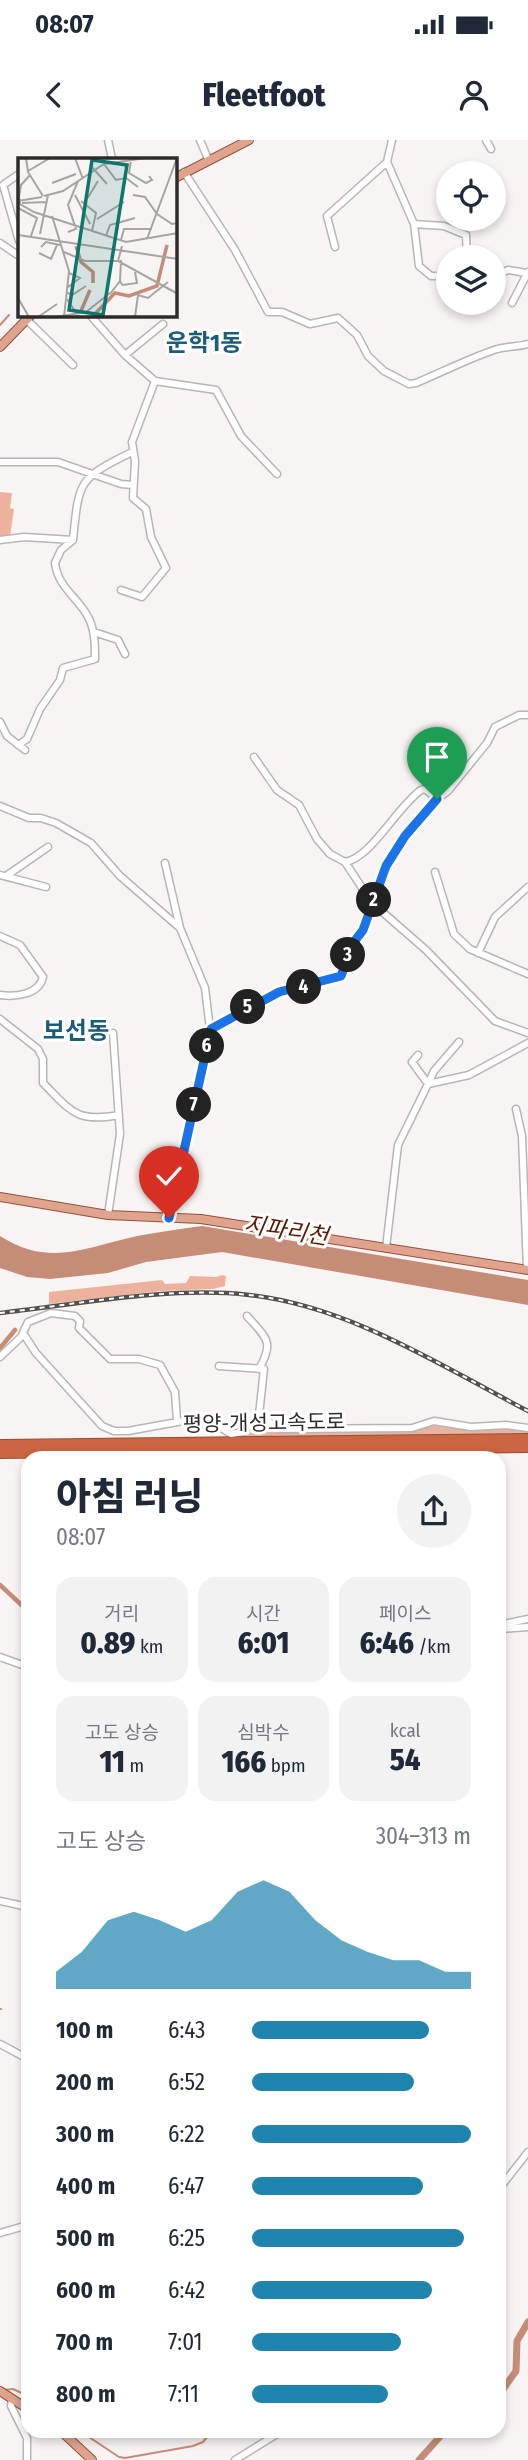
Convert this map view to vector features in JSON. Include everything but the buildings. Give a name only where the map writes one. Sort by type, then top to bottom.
[{"type":"highway","name":"평양-개성고속도로","points":[[0,1445],[527,1440]]},
{"type":"highway","name":"평양-개성고속도로","points":[[81,1451],[527,1440]]},
{"type":"highway","name":"평양-개성고속도로","points":[[0,1453],[21,1452]]},
{"type":"main road","points":[[177,177],[249,140]]},
{"type":"main road","points":[[0,347],[29,317]]},
{"type":"main road","points":[[0,1197],[108,1215],[201,1219],[528,1270]]},
{"type":"main road","points":[[2,2393],[21,2405]]},
{"type":"main road","points":[[68,2438],[92,2460]]},
{"type":"street","points":[[108,140],[112,158]]},
{"type":"street","points":[[200,140],[208,159]]},
{"type":"street","points":[[335,247],[327,216],[387,162],[392,140]]},
{"type":"street","points":[[486,140],[491,149]]},
{"type":"street","points":[[387,162],[414,224],[419,266],[430,276],[436,276]]},
{"type":"street","points":[[184,172],[235,250],[268,312],[282,312],[310,324],[338,318],[357,335],[368,356],[392,375],[416,383],[498,348],[528,344]]},
{"type":"street","points":[[18,175],[4,182],[2,190],[18,238]]},
{"type":"street","points":[[414,224],[444,226],[466,235],[466,245]]},
{"type":"street","points":[[0,243],[18,255]]},
{"type":"street","points":[[506,271],[527,273],[512,303]]},
{"type":"street","points":[[29,317],[73,365]]},
{"type":"street","points":[[92,317],[125,355],[155,381],[216,390],[241,436],[277,474]]},
{"type":"street","points":[[125,355],[163,324]]},
{"type":"street","points":[[121,590],[142,597],[166,568],[151,537],[146,509],[133,498],[132,443],[155,381]]},
{"type":"street","points":[[18,745],[27,739],[40,709],[60,680],[63,668],[96,659],[94,632],[85,613],[66,593],[55,565],[58,555],[73,540],[78,494],[90,474],[132,452]]},
{"type":"street","points":[[0,461],[58,461],[90,474],[133,485]]},
{"type":"street","points":[[0,540],[24,537],[73,540]]},
{"type":"street","points":[[94,632],[118,640],[125,654]]},
{"type":"street","points":[[211,1029],[279,992],[338,978],[386,866],[405,836],[437,799],[448,791],[487,743],[495,727],[519,715],[528,715]]},
{"type":"street","points":[[0,722],[7,736],[24,750]]},
{"type":"street","points":[[254,757],[278,790],[299,805],[317,839],[330,854],[345,862],[372,903],[426,950],[495,1021],[528,1033]]},
{"type":"street","points":[[345,862],[369,850],[397,810],[412,797],[425,789],[437,799]]},
{"type":"street","points":[[0,806],[29,818],[41,818],[56,823],[91,843],[125,881],[180,928]]},
{"type":"street","points":[[3,875],[48,847]]},
{"type":"street","points":[[165,863],[180,928],[205,988],[211,1029],[169,1218]]},
{"type":"street","points":[[435,872],[450,928],[460,940],[478,953],[528,974]]},
{"type":"street","points":[[3,875],[46,887]]},
{"type":"street","points":[[478,953],[495,917],[528,887]]},
{"type":"street","points":[[0,936],[20,945],[44,977],[42,984],[33,991],[12,996],[0,995]]},
{"type":"street","points":[[0,1019],[38,1049],[43,1059],[43,1083],[67,1111],[94,1119],[119,1115]]},
{"type":"street","points":[[108,1215],[120,1134],[113,1033]]},
{"type":"street","points":[[386,1248],[398,1145],[434,1071],[459,1042]]},
{"type":"street","points":[[428,1084],[469,1075],[528,1043]]},
{"type":"street","points":[[418,1055],[412,1062],[428,1084]]},
{"type":"street","points":[[516,1109],[522,1136],[528,1270]]},
{"type":"street","points":[[0,1357],[23,1333],[25,1325],[39,1317],[51,1314],[75,1315],[80,1321],[79,1328],[110,1359],[139,1359],[160,1365],[176,1392],[177,1421]]},
{"type":"street","points":[[247,1315],[268,1341],[268,1352],[259,1369]]},
{"type":"street","points":[[23,1333],[36,1353],[102,1426],[114,1431],[128,1431],[177,1421],[218,1426],[236,1434],[248,1428],[259,1415],[264,1369],[219,1366]]},
{"type":"street","points":[[259,1415],[280,1429],[412,1428],[434,1421],[471,1427],[506,1424],[527,1440]]},
{"type":"street","points":[[506,1624],[528,1619]]},
{"type":"street","points":[[506,1629],[528,1627]]},
{"type":"street","points":[[0,1657],[21,1664]]},
{"type":"street","points":[[0,1902],[21,1906]]},
{"type":"street","points":[[0,2044],[21,2055]]},
{"type":"street","points":[[506,2181],[527,2156]]},
{"type":"street","points":[[0,2233],[21,2227]]},
{"type":"street","points":[[12,2399],[11,2406],[21,2426]]},
{"type":"street","points":[[27,2438],[27,2460]]},
{"type":"street","points":[[235,2460],[271,2438]]},
{"type":"shaded area","points":[[0,492],[12,493],[10,508],[14,509],[10,537],[0,538]]},
{"type":"shaded area","points":[[202,1226],[528,1280],[528,1305],[222,1252],[146,1262],[108,1273],[50,1279],[27,1277],[0,1268],[0,1236],[18,1246],[52,1253]]},
{"type":"shaded area","points":[[190,1276],[226,1276],[225,1286],[213,1289],[161,1291],[49,1304],[49,1292],[162,1280],[165,1284],[186,1283]]},
{"type":"shaded area","points":[[429,1424],[528,1429],[528,1435],[235,1438],[246,1433],[278,1430],[381,1429]]},
{"type":"waterway","points":[[0,325],[9,315]]},
{"type":"waterway","points":[[376,902],[398,921]]},
{"type":"waterway","points":[[472,993],[480,1002]]},
{"type":"waterway","points":[[0,1348],[15,1330]]},
{"type":"waterway","points":[[0,1585],[21,1604]]},
{"type":"waterway","points":[[506,2385],[516,2371],[517,2341],[528,2322]]},
{"type":"waterway","points":[[3,2390],[13,2389],[21,2393]]},
{"type":"waterway","points":[[90,2438],[119,2457],[125,2458],[193,2446],[206,2438]]},
{"type":"waterway","points":[[419,2460],[439,2438]]},
{"type":"railway","points":[[0,1313],[157,1294],[219,1293],[286,1301],[323,1311],[393,1340],[528,1411]]},
{"type":"district","name":"운학1동","points":[[204,343]]},
{"type":"district","name":"보선동","points":[[76,1031]]},
{"type":"route","points":[[169,1218],[211,1029],[269,996],[341,976],[354,942],[363,930],[386,866],[405,836],[437,799]]},
{"type":"water label","name":"지파리천","points":[[286,1230]]}]
